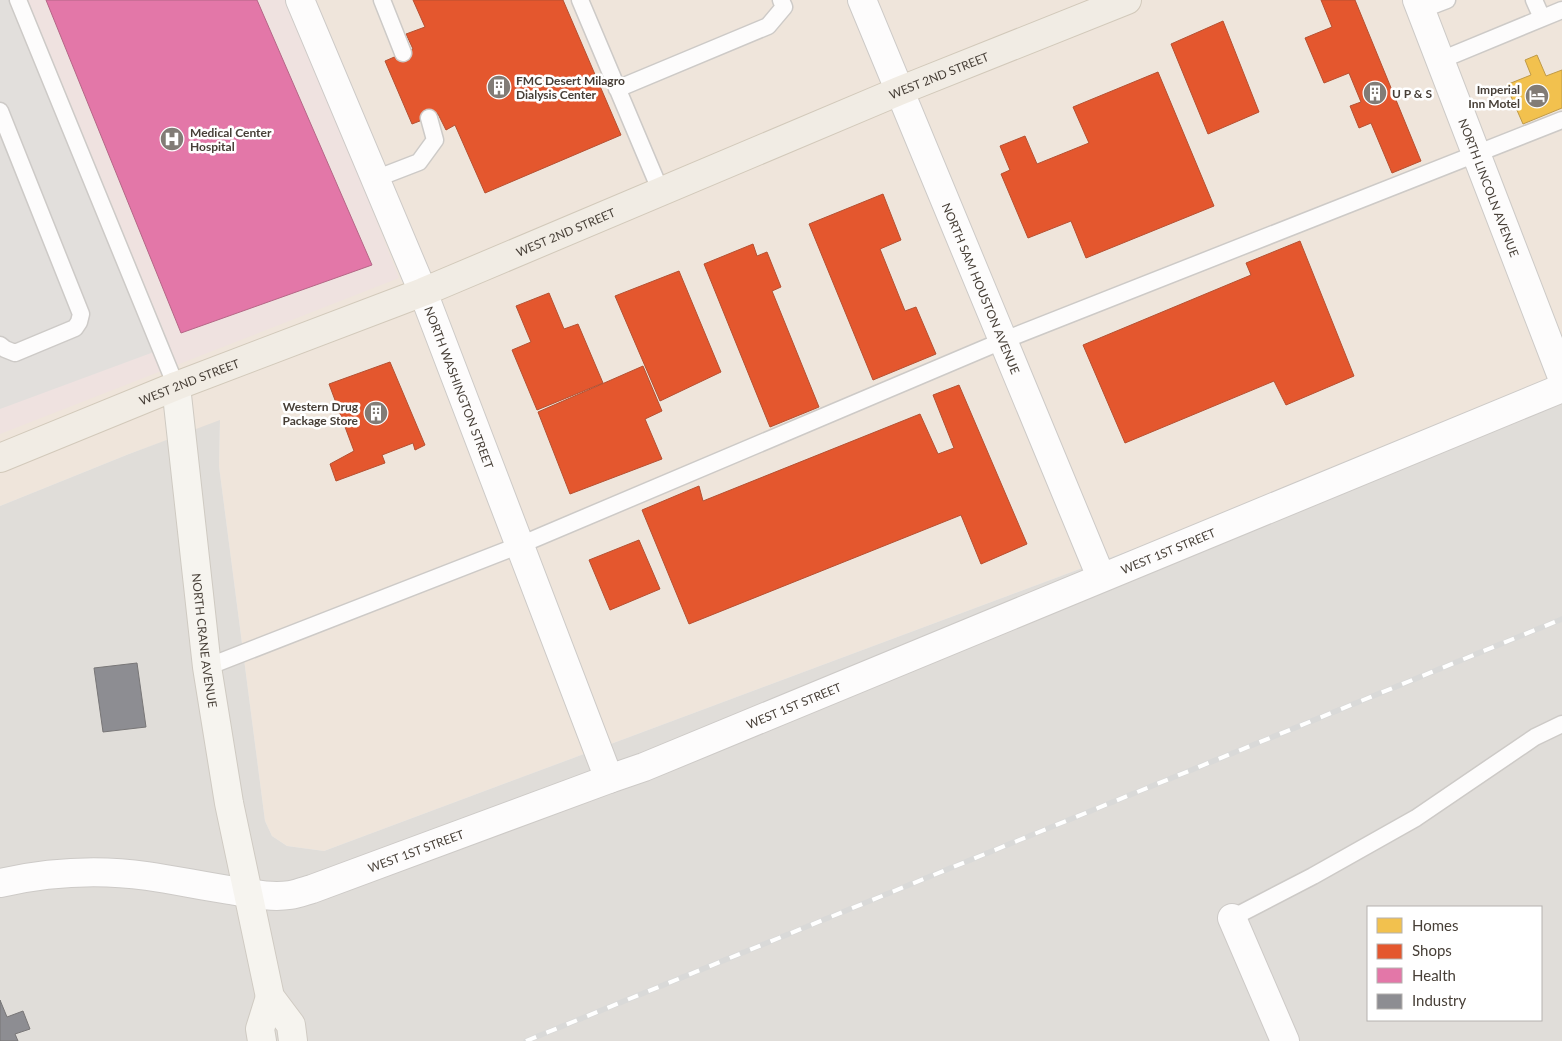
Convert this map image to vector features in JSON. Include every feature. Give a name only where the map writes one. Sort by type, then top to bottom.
[{"type":"main road","name":"WEST 2ND STREET","points":[[0,458],[176,386],[423,292],[899,92],[1127,0]]},
{"type":"main road","name":"NORTH CRANE AVENUE","points":[[176,386],[207,667],[229,803],[270,997]]},
{"type":"main road","points":[[262,1041],[260,1029],[270,997]]},
{"type":"main road","points":[[270,997],[291,1025],[293,1041]]},
{"type":"street","name":"NORTH WASHINGTON STREET","points":[[302,0],[423,292],[610,778]]},
{"type":"street","name":"NORTH SAM HOUSTON AVENUE","points":[[862,0],[1101,577]]},
{"type":"street","name":"NORTH LINCOLN AVENUE","points":[[1419,5],[1562,376]]},
{"type":"street","name":"WEST 1ST STREET","points":[[0,883],[50,874],[81,872],[120,873],[271,896],[290,895],[312,889],[610,778],[644,768],[1101,577],[1562,388]]},
{"type":"street","points":[[1232,918],[1285,1041]]},
{"type":"lane","points":[[18,0],[176,386]]},
{"type":"lane","points":[[382,0],[403,54]]},
{"type":"lane","points":[[580,0],[661,192]]},
{"type":"lane","points":[[617,89],[768,26],[784,7],[781,0]]},
{"type":"lane","points":[[1419,5],[1447,0]]},
{"type":"lane","points":[[1534,0],[1542,18]]},
{"type":"lane","points":[[1441,60],[1562,10]]},
{"type":"lane","points":[[0,112],[81,314],[75,328],[16,352],[0,346]]},
{"type":"lane","points":[[375,178],[419,162],[435,140],[429,118]]},
{"type":"lane","points":[[207,667],[520,545],[1002,341],[1562,120]]},
{"type":"lane","points":[[1232,918],[1313,876],[1416,818],[1535,737],[1562,724]]},
{"type":"shaded area","points":[[0,0],[1562,0],[1562,389],[324,851],[287,846],[272,836],[265,821],[219,466],[220,421],[129,454],[0,506]]},
{"type":"shaded area","name":"Medical Center Hospital","points":[[0,0],[290,0],[399,278],[0,434]]},
{"type":"shaded area","points":[[0,0],[25,0],[170,346],[0,409]]},
{"type":"shaded area","points":[[1562,389],[1562,1041],[0,1041],[0,506],[220,420],[219,466],[265,821],[272,836],[287,846],[324,851]]},
{"type":"building: Homes","name":"Imperial Inn Motel","points":[[1537,55],[1546,76],[1562,70],[1562,108],[1523,124],[1506,85],[1531,75],[1525,60]]},
{"type":"building: Shops","name":"FMC Desert Milagro Dialysis Center","points":[[413,0],[563,0],[621,135],[485,193],[455,125],[446,130],[438,114],[412,124],[385,61],[413,49],[406,34],[425,27]]},
{"type":"building: Shops","name":"U P & S","points":[[1321,0],[1355,0],[1421,161],[1392,173],[1371,123],[1359,128],[1350,106],[1361,102],[1349,73],[1324,83],[1305,38],[1332,27]]},
{"type":"building: Shops","points":[[1223,21],[1259,112],[1208,134],[1171,44]]},
{"type":"building: Shops","points":[[1158,72],[1214,206],[1086,258],[1071,221],[1028,238],[1001,174],[1010,170],[1000,146],[1025,136],[1037,164],[1089,143],[1073,107]]},
{"type":"building: Shops","points":[[883,194],[901,240],[880,249],[905,311],[916,307],[936,354],[873,380],[809,224]]},
{"type":"building: Shops","points":[[1300,241],[1354,376],[1286,405],[1274,381],[1125,443],[1083,345],[1251,275],[1246,263]]},
{"type":"building: Shops","points":[[753,244],[757,256],[767,252],[781,287],[772,291],[819,407],[770,427],[704,264]]},
{"type":"building: Shops","points":[[679,271],[721,372],[660,401],[615,296]]},
{"type":"building: Shops","points":[[549,293],[564,329],[578,324],[603,383],[537,410],[512,350],[531,342],[516,306]]},
{"type":"building: Shops","name":"Western Drug Package Store","points":[[390,362],[425,445],[415,450],[413,443],[382,455],[385,463],[336,481],[330,464],[354,451],[329,384]]},
{"type":"building: Shops","points":[[643,366],[662,411],[645,419],[662,459],[570,494],[538,412]]},
{"type":"building: Shops","points":[[959,385],[1027,544],[981,564],[961,515],[689,624],[642,510],[699,486],[703,501],[920,414],[938,454],[954,448],[933,395]]},
{"type":"building: Shops","points":[[639,540],[660,589],[610,610],[589,560]]},
{"type":"building: Health","points":[[46,0],[257,0],[372,265],[181,333]]},
{"type":"building: Industry","points":[[137,663],[146,727],[103,732],[94,668]]},
{"type":"building: Industry","points":[[0,1000],[7,1017],[23,1011],[30,1029],[15,1034],[18,1041],[0,1041]]},
{"type":"railway","points":[[526,1041],[1562,619]]},
{"type":"place","name":"FMC Desert Milagro Dialysis Center","points":[[499,87]]},
{"type":"place","name":"U P & S","points":[[1375,93]]},
{"type":"place","name":"Imperial Inn Motel","points":[[1537,96]]},
{"type":"place","name":"Medical Center Hospital","points":[[172,139]]},
{"type":"place","name":"Western Drug Package Store","points":[[376,413]]}]
